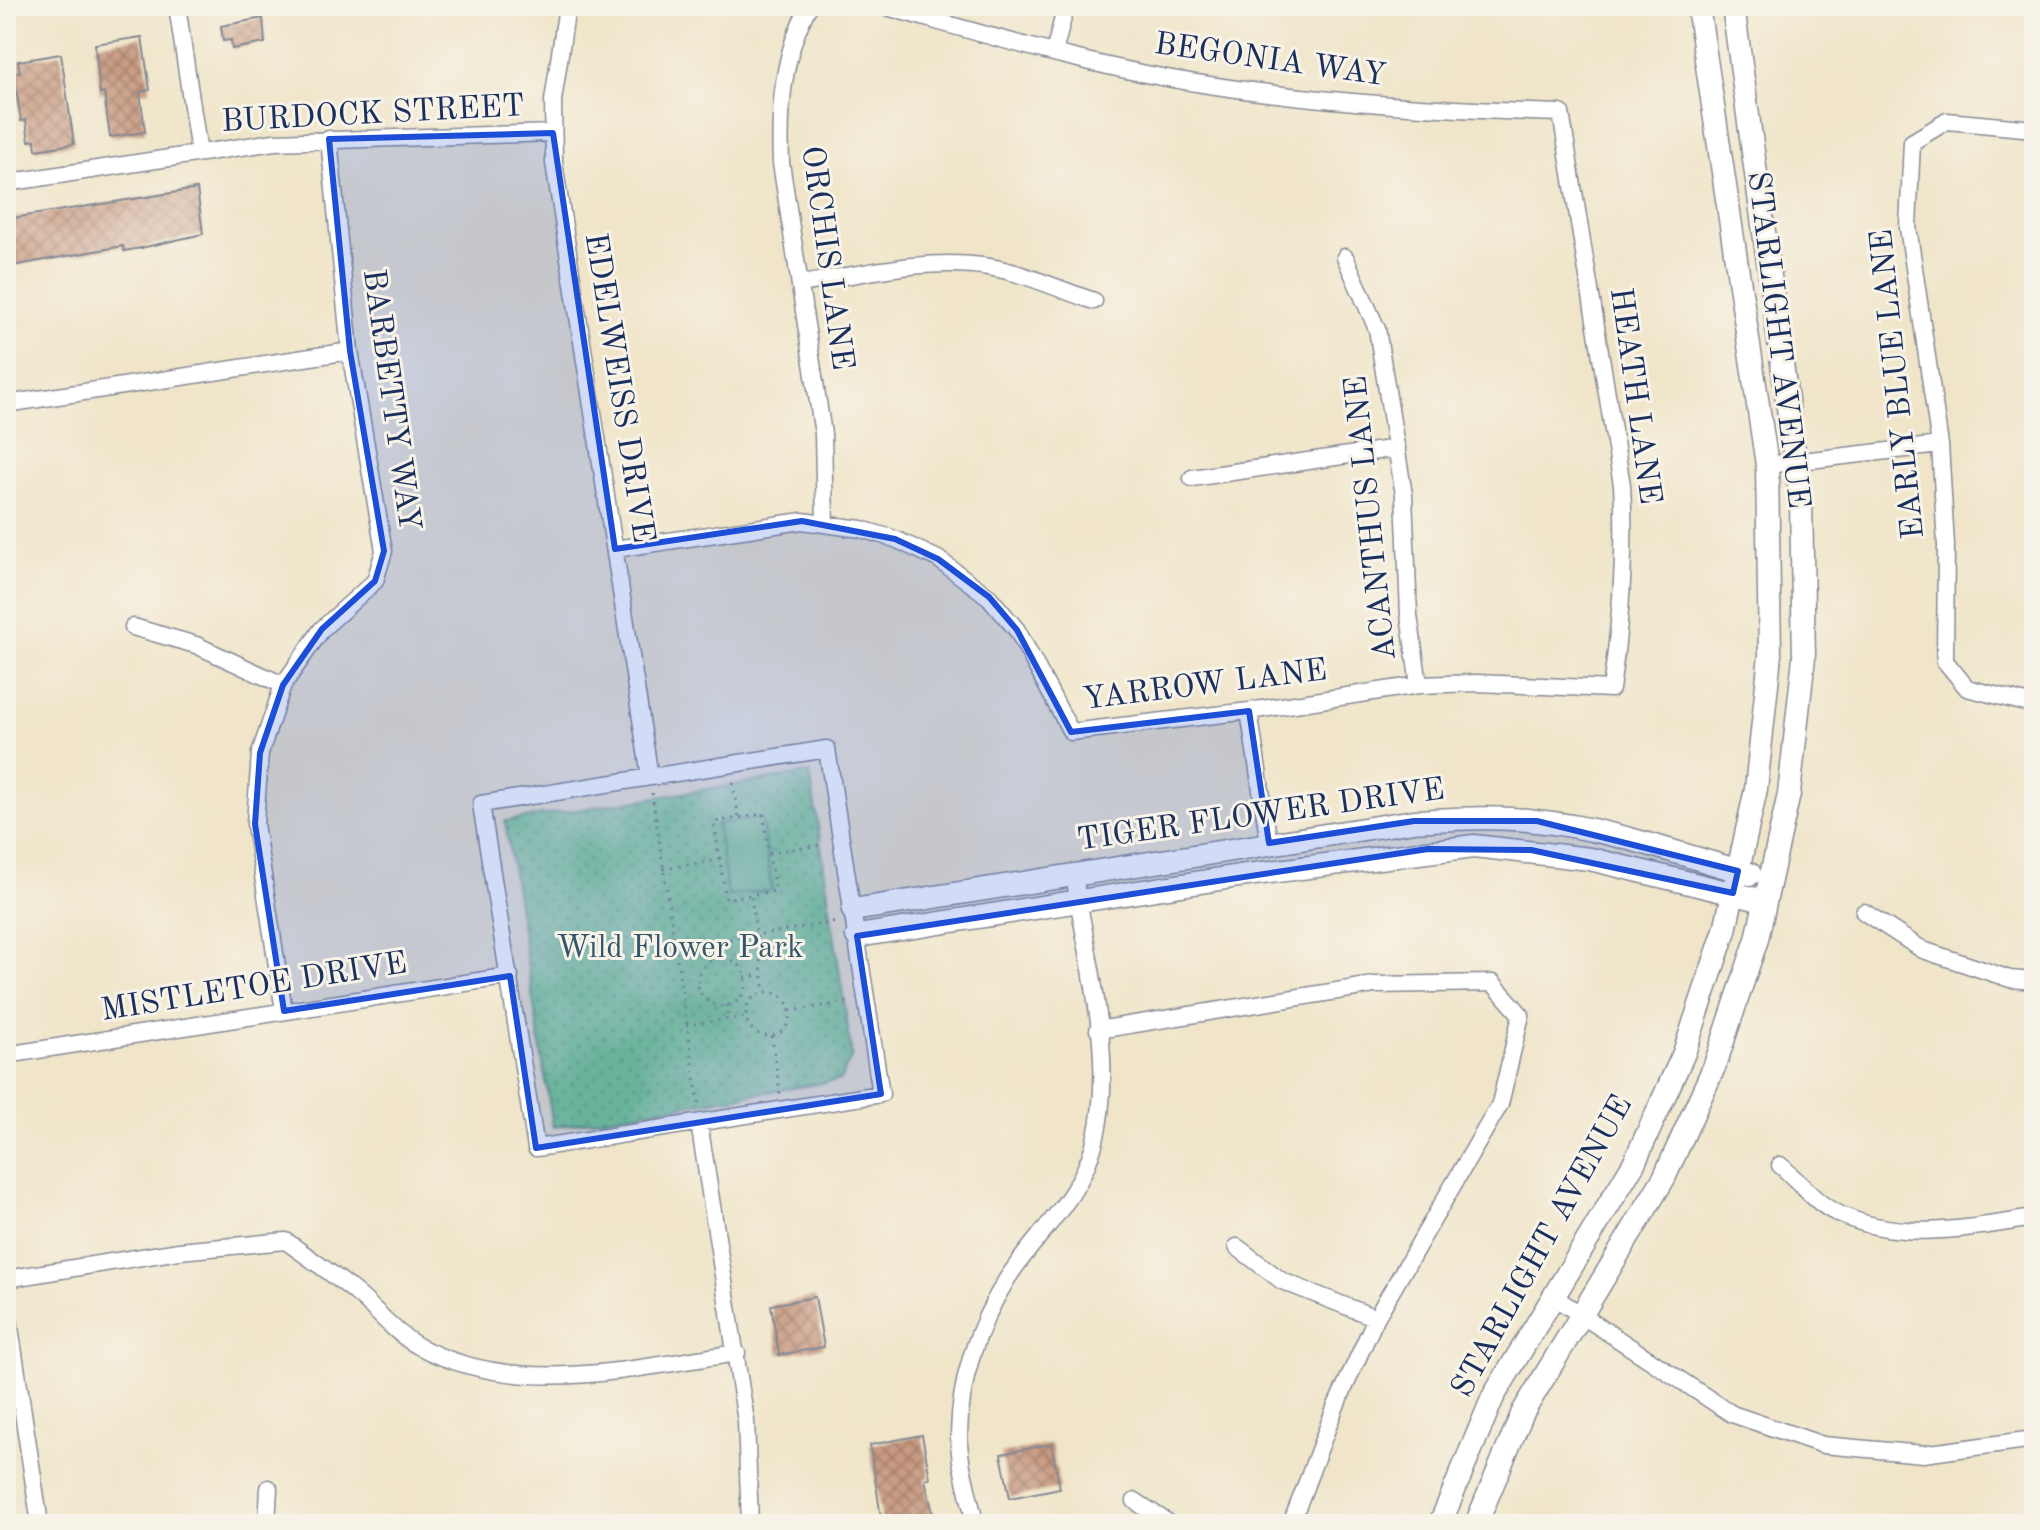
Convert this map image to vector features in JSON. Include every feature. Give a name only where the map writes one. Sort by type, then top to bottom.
[{"type":"street","points":[[177,6],[199,153]]},
{"type":"street","name":"EDELWEISS DRIVE","points":[[567,6],[553,101],[554,163],[650,777]]},
{"type":"street","name":"ORCHIS LANE","points":[[809,6],[794,34],[779,121],[781,163],[823,434],[825,524]]},
{"type":"street","name":"BEGONIA WAY","points":[[883,6],[1054,53],[1206,85],[1408,108],[1561,113]]},
{"type":"street","points":[[1054,53],[1066,6]]},
{"type":"street","name":"STARLIGHT AVENUE","points":[[1440,1524],[1493,1397],[1634,1163],[1684,1053],[1725,930],[1756,789],[1770,655],[1767,465],[1698,6]]},
{"type":"street","name":"STARLIGHT AVENUE","points":[[1476,1524],[1523,1412],[1664,1178],[1709,1079],[1757,939],[1789,794],[1804,657],[1798,461],[1733,6]]},
{"type":"street","name":"HEATH LANE","points":[[1561,113],[1622,485],[1623,580],[1611,689]]},
{"type":"street","name":"EARLY BLUE LANE","points":[[2034,129],[1947,121],[1912,142],[1908,227],[1940,445],[1946,545],[1945,661],[1967,688],[2034,705]]},
{"type":"street","name":"BURDOCK STREET","points":[[6,183],[274,142],[553,133]]},
{"type":"street","name":"BARBETTY WAY","points":[[284,1011],[255,824],[260,753],[283,685],[322,629],[375,581],[384,551],[350,351],[329,139]]},
{"type":"street","name":"ACANTHUS LANE","points":[[1345,257],[1377,329],[1404,495],[1409,615],[1419,685]]},
{"type":"street","points":[[801,284],[904,267],[962,265],[1016,274],[1094,301]]},
{"type":"street","points":[[6,404],[350,351]]},
{"type":"street","points":[[1767,465],[1940,445]]},
{"type":"street","points":[[1192,478],[1397,448]]},
{"type":"street","name":"YARROW LANE","points":[[615,549],[780,524],[825,524],[895,539],[938,559],[981,590],[1017,630],[1071,732],[1249,711],[1419,685],[1491,683],[1611,689]]},
{"type":"street","points":[[133,627],[196,645],[283,685]]},
{"type":"street","points":[[1249,711],[1269,843]]},
{"type":"street","points":[[827,749],[881,1094],[536,1148],[481,804],[730,765],[827,749]]},
{"type":"street","name":"TIGER FLOWER DRIVE","points":[[855,922],[1074,875],[1414,821],[1469,818],[1537,821],[1605,833],[1736,882],[1766,890]]},
{"type":"street","name":"TIGER FLOWER DRIVE","points":[[855,922],[1078,901],[1428,849],[1474,846],[1590,859],[1736,882]]},
{"type":"street","points":[[975,1524],[959,1436],[969,1355],[1008,1279],[1068,1205],[1094,1142],[1102,1086],[1098,1030],[1074,875]]},
{"type":"street","points":[[1864,912],[1923,950],[2010,979],[2034,981]]},
{"type":"street","name":"MISTLETOE DRIVE","points":[[6,1055],[510,976]]},
{"type":"street","points":[[1098,1030],[1374,985],[1493,983],[1521,1015],[1500,1104],[1376,1318],[1335,1408],[1291,1524]]},
{"type":"street","points":[[699,1123],[746,1421],[750,1524]]},
{"type":"street","points":[[1780,1165],[1835,1213],[1891,1229],[1949,1231],[2034,1218]]},
{"type":"street","points":[[6,1279],[179,1251],[286,1241],[357,1293],[389,1326],[420,1347],[477,1367],[529,1376],[571,1376],[737,1353]]},
{"type":"street","points":[[1237,1247],[1282,1281],[1376,1318]]},
{"type":"street","points":[[1554,1297],[1732,1414],[1823,1445],[1923,1454],[2034,1439]]},
{"type":"street","points":[[6,1301],[40,1524]]},
{"type":"street","points":[[267,1524],[269,1488]]},
{"type":"street","points":[[1135,1501],[1170,1524]]},
{"type":"path","points":[[730,765],[739,818]]},
{"type":"path","points":[[650,777],[699,1104]]},
{"type":"path","points":[[763,814],[775,891],[726,899],[714,822],[739,818],[763,814]]},
{"type":"path","points":[[769,853],[821,845]]},
{"type":"path","points":[[663,869],[720,860]]},
{"type":"path","points":[[751,895],[765,992]]},
{"type":"path","points":[[674,948],[855,922]]},
{"type":"path","points":[[728,959],[741,968],[745,977],[741,997],[726,1005],[712,1003],[701,993],[698,978],[701,970],[713,960],[728,959]]},
{"type":"path","points":[[745,977],[763,974]]},
{"type":"path","points":[[765,992],[783,997],[790,1011],[787,1026],[772,1036],[755,1033],[745,1017],[749,1001],[765,992]]},
{"type":"path","points":[[790,1011],[866,1000]]},
{"type":"path","points":[[726,1005],[728,1019]]},
{"type":"path","points":[[686,1025],[745,1017]]},
{"type":"path","points":[[772,1036],[782,1110]]},
{"type":"highlighted area","points":[[553,133],[615,549],[802,521],[895,539],[938,559],[989,597],[1017,630],[1071,732],[1249,711],[1269,843],[1414,821],[1537,821],[1738,871],[1733,893],[1531,850],[1428,849],[857,936],[881,1094],[536,1148],[510,976],[284,1011],[255,824],[260,753],[283,685],[322,629],[375,581],[384,551],[350,351],[329,139]]},
{"type":"green space","name":"Wild Flower Park","points":[[810,773],[852,1056],[840,1080],[553,1127],[505,821]]},
{"type":"green space","points":[[761,818],[772,890],[728,896],[717,824]]},
{"type":"building","points":[[263,18],[265,43],[232,49],[231,40],[223,41],[221,26]]},
{"type":"building","points":[[142,37],[150,90],[140,92],[145,132],[110,137],[104,93],[100,94],[95,44]]},
{"type":"building","points":[[61,54],[74,144],[36,150],[35,140],[29,141],[26,120],[21,121],[14,73],[20,72],[18,61]]},
{"type":"building","points":[[197,189],[203,234],[124,251],[123,246],[6,267],[6,219]]},
{"type":"building","points":[[815,1297],[824,1347],[779,1355],[771,1305]]},
{"type":"building","points":[[922,1435],[930,1478],[925,1479],[935,1524],[882,1524],[870,1445]]},
{"type":"building","points":[[1051,1444],[1060,1488],[1010,1498],[1001,1454]]}]
